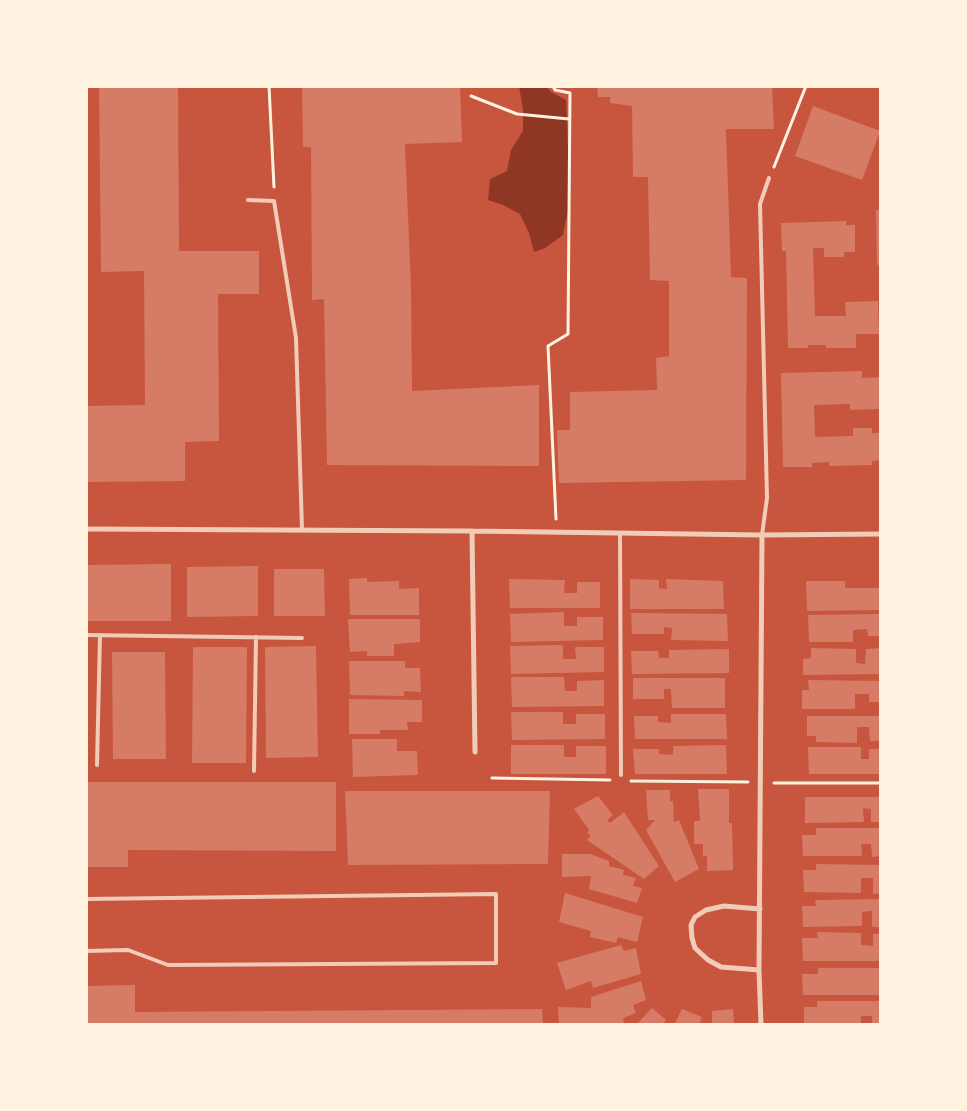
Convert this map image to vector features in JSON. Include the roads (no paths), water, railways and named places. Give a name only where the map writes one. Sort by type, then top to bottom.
[{"type":"street","points":[[86,529],[762,535],[881,534]]},
{"type":"street","points":[[472,531],[475,752]]},
{"type":"street","points":[[761,1025],[762,535]]},
{"type":"street","points":[[760,909],[724,906],[706,910],[695,917],[691,925],[692,938],[696,948],[708,960],[721,967],[760,970]]},
{"type":"lane","points":[[762,535],[766,498],[760,204],[769,178]]},
{"type":"lane","points":[[248,200],[274,200],[296,338],[302,530]]},
{"type":"lane","points":[[620,533],[621,775]]},
{"type":"lane","points":[[86,635],[302,638]]},
{"type":"lane","points":[[97,765],[100,636]]},
{"type":"lane","points":[[254,771],[256,637]]},
{"type":"lane","points":[[86,898],[496,894],[496,963],[168,965],[128,950],[86,951]]}]
